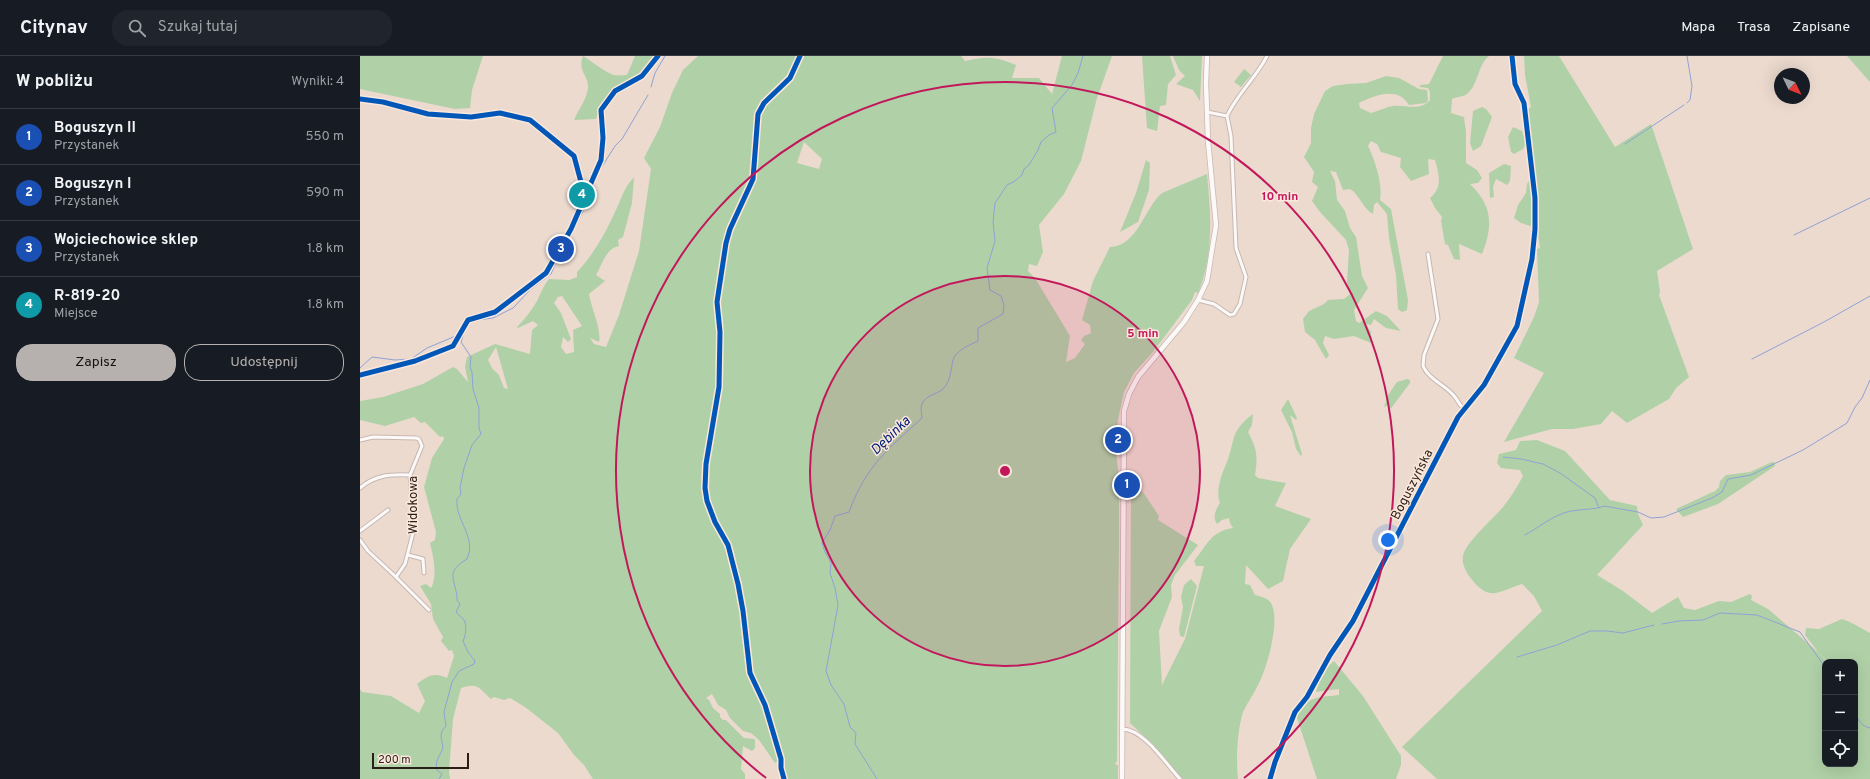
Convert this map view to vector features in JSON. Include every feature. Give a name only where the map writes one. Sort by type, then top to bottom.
[{"type":"highway","points":[[1122,779],[1124,411],[1128,394],[1138,377],[1169,342],[1198,300],[1207,280],[1216,225],[1207,112],[1207,56]]},
{"type":"street","points":[[360,375],[415,361],[453,346],[468,320],[495,312],[546,273],[565,241],[601,160],[603,150],[601,110],[615,91],[642,76],[658,56]]},
{"type":"street","points":[[1198,300],[1214,304],[1228,314],[1234,314],[1240,304],[1245,281],[1245,272],[1236,248],[1230,136],[1227,116],[1231,107],[1260,68],[1267,56]]},
{"type":"street","name":"Boguszyńska","points":[[1270,779],[1275,762],[1295,712],[1306,697],[1331,653],[1353,620],[1458,417],[1484,385],[1516,326],[1532,260],[1535,229],[1532,162],[1524,104],[1515,84],[1512,56]]},
{"type":"street","points":[[360,99],[383,102],[428,114],[471,117],[500,113],[530,120],[574,156],[585,197]]},
{"type":"street","points":[[1207,112],[1227,116]]},
{"type":"street","points":[[1428,254],[1438,319],[1428,344],[1423,366],[1427,373],[1451,393],[1460,406],[1465,409]]},
{"type":"street","name":"Widokowa","points":[[360,440],[373,437],[419,439],[422,446],[410,475],[414,529],[405,564],[396,577]]},
{"type":"street","points":[[360,488],[365,483],[381,476],[410,475]]},
{"type":"street","points":[[360,531],[388,510]]},
{"type":"street","points":[[360,540],[368,551],[429,610]]},
{"type":"street","points":[[408,555],[422,559],[424,573]]},
{"type":"street","points":[[1122,729],[1131,730],[1143,738],[1180,779]]},
{"type":"green space","points":[[360,56],[483,56],[472,90],[470,108],[455,109],[360,89]]},
{"type":"green space","points":[[583,56],[607,72],[614,75],[627,75],[635,56],[653,56],[638,77],[601,105],[596,119],[574,120],[588,88],[587,80],[581,66]]},
{"type":"green space","points":[[698,56],[961,56],[965,61],[979,58],[996,58],[1016,65],[1012,78],[1039,78],[1052,94],[1062,56],[1112,56],[1097,98],[1081,161],[1064,194],[1039,225],[1043,252],[1037,266],[1029,264],[1028,271],[1035,278],[1070,336],[1066,362],[1075,358],[1085,344],[1081,340],[1084,336],[1091,333],[1090,325],[1082,320],[1093,281],[1110,247],[1120,245],[1134,233],[1150,208],[1162,193],[1207,174],[1210,204],[1209,249],[1207,264],[1198,293],[1195,292],[1192,300],[1153,352],[1134,373],[1124,392],[1118,420],[1115,445],[1119,477],[1119,539],[1117,761],[1115,764],[1118,765],[1118,779],[784,779],[775,730],[769,711],[762,691],[753,676],[748,672],[761,697],[778,760],[775,763],[759,740],[751,733],[743,731],[730,718],[726,710],[718,705],[712,694],[706,698],[709,700],[713,708],[720,714],[720,717],[723,720],[726,720],[744,738],[755,739],[755,748],[752,751],[743,746],[741,769],[745,774],[745,779],[593,779],[584,765],[574,755],[558,733],[525,707],[510,698],[504,700],[494,697],[491,699],[478,687],[467,686],[461,688],[453,719],[449,772],[450,779],[360,779],[360,689],[362,692],[391,696],[419,713],[425,701],[417,684],[432,675],[439,675],[447,678],[454,656],[452,650],[449,651],[441,641],[443,637],[433,619],[431,604],[420,586],[426,584],[431,588],[435,572],[430,543],[435,540],[436,532],[424,487],[432,458],[444,439],[443,436],[440,437],[425,422],[421,423],[414,417],[385,426],[360,420],[360,401],[383,397],[423,384],[453,367],[457,369],[468,382],[465,367],[467,357],[495,344],[530,354],[532,330],[538,325],[533,321],[518,328],[517,327],[537,301],[549,279],[569,280],[577,277],[577,272],[589,258],[604,235],[625,189],[634,177],[632,203],[623,237],[618,240],[619,246],[615,247],[608,253],[596,275],[605,281],[589,294],[600,337],[599,342],[590,338],[594,344],[606,347],[619,315],[639,251],[651,169],[644,158],[660,127],[672,93],[683,70]],"holes":[[[804,142],[822,159],[819,169],[797,163]],[[562,296],[582,326],[573,330],[574,352],[566,354],[561,347],[563,337],[568,342],[571,339],[561,313],[554,303],[558,297]],[[496,347],[508,389],[504,388],[499,375],[492,368],[488,360]]]},
{"type":"green space","points":[[1142,56],[1170,56],[1176,75],[1168,84],[1166,105],[1160,106],[1157,131],[1147,128]]},
{"type":"green space","points":[[1173,56],[1202,56],[1200,101],[1193,90],[1176,84],[1185,76],[1179,70]]},
{"type":"green space","points":[[1443,56],[1489,56],[1482,65],[1471,90],[1465,95],[1452,99],[1451,113],[1464,117],[1466,132],[1466,163],[1477,170],[1482,178],[1478,183],[1470,184],[1478,192],[1487,208],[1489,225],[1486,244],[1482,254],[1459,244],[1460,260],[1454,259],[1448,245],[1445,244],[1441,221],[1442,217],[1430,198],[1437,190],[1439,180],[1435,160],[1428,159],[1429,174],[1411,181],[1400,167],[1401,158],[1381,152],[1377,144],[1371,141],[1368,146],[1378,173],[1381,194],[1380,200],[1391,209],[1408,300],[1407,310],[1402,312],[1398,309],[1396,275],[1389,238],[1387,214],[1377,202],[1374,205],[1373,214],[1370,212],[1350,189],[1343,190],[1336,172],[1330,171],[1335,181],[1337,200],[1345,211],[1350,228],[1356,237],[1362,276],[1368,288],[1354,310],[1356,321],[1359,323],[1376,311],[1387,316],[1401,331],[1386,328],[1374,319],[1371,325],[1366,324],[1371,332],[1371,343],[1354,336],[1334,339],[1325,336],[1323,343],[1329,355],[1326,359],[1315,340],[1305,332],[1303,319],[1309,311],[1324,304],[1328,300],[1344,299],[1350,294],[1347,282],[1349,250],[1346,240],[1312,201],[1318,187],[1312,182],[1314,172],[1304,157],[1311,143],[1311,128],[1314,114],[1325,91],[1333,86],[1366,83],[1386,76],[1399,78],[1419,89],[1427,90],[1428,100],[1426,103],[1409,105],[1399,96],[1386,94],[1372,97],[1359,103],[1360,108],[1371,113],[1393,106],[1422,106],[1426,104],[1430,100],[1430,92],[1428,88],[1420,87],[1420,85],[1429,84]]},
{"type":"green space","points":[[1524,56],[1559,56],[1615,147],[1651,124],[1693,249],[1657,271],[1660,291],[1659,295],[1689,377],[1676,388],[1669,399],[1627,423],[1612,411],[1601,424],[1573,429],[1552,429],[1504,442],[1544,373],[1514,358],[1534,317],[1539,302],[1537,249],[1540,248],[1537,228],[1521,223],[1514,218],[1518,205],[1526,193],[1527,184],[1535,171],[1527,110],[1531,107],[1525,75]]},
{"type":"green space","points":[[1847,56],[1870,56],[1870,82]]},
{"type":"green space","points":[[1244,69],[1251,75],[1241,87],[1234,82]]},
{"type":"green space","points":[[1482,107],[1486,109],[1492,117],[1481,146],[1473,151],[1470,143],[1473,111]]},
{"type":"green space","points":[[1513,127],[1522,131],[1526,143],[1523,149],[1514,154],[1511,152],[1508,137]]},
{"type":"green space","points":[[1146,160],[1150,163],[1149,190],[1138,222],[1120,232],[1136,193]]},
{"type":"green space","points":[[1504,164],[1511,166],[1510,181],[1507,185],[1496,179],[1493,187],[1494,197],[1490,198],[1489,173]]},
{"type":"green space","points":[[1407,379],[1410,380],[1410,383],[1391,409],[1388,405],[1384,407],[1388,395],[1397,382]]},
{"type":"green space","points":[[1288,399],[1297,418],[1296,420],[1290,415],[1302,454],[1301,456],[1296,449],[1292,432],[1281,410]]},
{"type":"green space","points":[[1253,414],[1252,425],[1248,432],[1256,453],[1255,475],[1258,478],[1286,483],[1275,506],[1311,519],[1290,549],[1283,581],[1268,589],[1246,565],[1245,584],[1250,585],[1255,595],[1270,601],[1271,603],[1274,611],[1274,632],[1269,656],[1262,677],[1246,705],[1239,728],[1237,763],[1238,779],[1183,779],[1149,741],[1130,723],[1131,485],[1128,481],[1129,477],[1145,495],[1159,516],[1158,520],[1198,545],[1175,575],[1171,585],[1172,597],[1159,631],[1162,685],[1185,639],[1204,566],[1196,566],[1194,561],[1206,544],[1214,536],[1219,532],[1233,528],[1229,518],[1222,520],[1217,524],[1215,513],[1220,503],[1218,493],[1221,477],[1236,432]]},
{"type":"green space","points":[[1537,440],[1565,451],[1610,500],[1637,506],[1638,514],[1643,525],[1597,575],[1623,591],[1652,613],[1678,597],[1684,608],[1695,610],[1719,601],[1731,602],[1750,594],[1752,596],[1751,600],[1768,609],[1818,652],[1805,635],[1806,628],[1819,629],[1842,619],[1870,633],[1870,779],[1437,779],[1402,747],[1542,611],[1534,596],[1522,584],[1501,592],[1490,593],[1479,587],[1471,579],[1465,570],[1463,563],[1463,556],[1469,545],[1503,507],[1523,476],[1520,470],[1501,468],[1497,463],[1499,454],[1516,450],[1520,441]]},
{"type":"green space","points":[[1774,462],[1775,466],[1718,504],[1683,517],[1676,509],[1715,491],[1719,487],[1720,481],[1726,475],[1750,472]]},
{"type":"green space","points":[[1191,579],[1197,586],[1184,637],[1180,636],[1179,629],[1183,607],[1181,597],[1184,585]]},
{"type":"green space","points":[[1334,661],[1363,696],[1401,756],[1401,765],[1396,779],[1317,779],[1296,715],[1304,704],[1309,701],[1320,697],[1339,695],[1339,689],[1316,692],[1322,675]]},
{"type":"waterway","points":[[651,87],[655,73],[665,56]]},
{"type":"waterway","name":"Dębinka","points":[[877,779],[855,744],[856,733],[850,727],[844,704],[831,685],[826,671],[838,605],[835,588],[830,573],[831,563],[822,543],[830,530],[835,516],[849,512],[870,470],[888,450],[922,418],[921,409],[923,401],[946,386],[953,360],[957,353],[978,341],[978,328],[1003,314],[1004,305],[1001,296],[990,290],[987,268],[995,241],[993,222],[995,203],[1007,185],[1022,175],[1024,169],[1029,165],[1038,150],[1041,142],[1049,135],[1056,132],[1052,108],[1072,85],[1078,73],[1083,56]]},
{"type":"waterway","points":[[1687,56],[1692,86],[1690,100],[1687,103]]},
{"type":"waterway","points":[[462,334],[471,321],[493,318],[513,308],[530,290],[551,274],[588,201],[598,173],[615,146],[622,139],[648,95]]},
{"type":"waterway","points":[[1625,144],[1684,105]]},
{"type":"waterway","points":[[1794,235],[1870,198]]},
{"type":"waterway","points":[[1752,359],[1824,322],[1870,296]]},
{"type":"waterway","points":[[439,779],[442,774],[437,770],[436,764],[443,747],[441,733],[446,726],[444,712],[452,682],[459,671],[474,664],[475,661],[468,652],[463,641],[466,625],[464,620],[456,612],[460,604],[457,600],[453,578],[455,569],[467,559],[469,551],[468,536],[459,515],[457,499],[461,494],[460,488],[464,468],[472,445],[481,434],[479,428],[479,408],[473,389],[472,372],[470,367],[471,357],[461,342],[465,330]]},
{"type":"waterway","points":[[360,368],[372,357],[395,360],[411,359],[427,348],[458,335]]},
{"type":"waterway","points":[[1525,535],[1556,516],[1571,511],[1604,506],[1638,512],[1651,518],[1664,517],[1712,498],[1722,492],[1728,479],[1751,475],[1803,450],[1847,423],[1855,407],[1862,398],[1870,380]]},
{"type":"waterway","points":[[1503,457],[1543,464],[1560,473],[1595,498],[1599,508]]},
{"type":"waterway","points":[[1662,624],[1679,621],[1703,620],[1720,613],[1757,615],[1800,632],[1822,663]]},
{"type":"waterway","points":[[1517,657],[1557,645],[1590,631],[1623,633],[1654,625]]},
{"type":"waterway","points":[[1858,718],[1862,724],[1870,728]]},
{"type":"cycle path","points":[[360,375],[415,361],[453,346],[468,320],[495,312],[546,273],[571,229],[601,160],[603,138],[601,110],[615,91],[642,76],[658,56]]},
{"type":"cycle path","points":[[784,779],[781,768],[781,759],[765,705],[750,673],[743,611],[728,545],[715,522],[707,501],[705,488],[706,464],[719,387],[720,332],[717,302],[726,243],[730,229],[753,179],[758,114],[764,103],[790,78],[800,56]]},
{"type":"cycle path","points":[[1270,779],[1275,762],[1295,712],[1307,697],[1330,655],[1353,621],[1458,417],[1484,385],[1517,326],[1532,259],[1535,229],[1535,198],[1524,103],[1515,84],[1512,56]]},
{"type":"cycle path","points":[[360,99],[383,102],[428,114],[471,117],[500,113],[530,120],[574,156],[585,197]]},
{"type":"place","name":"R-819-20","points":[[582,195]]},
{"type":"place","name":"Wojciechowice sklep","points":[[561,249]]},
{"type":"place","name":"Boguszyn I","points":[[1118,440]]},
{"type":"place","name":"Boguszyn II","points":[[1127,485]]}]
